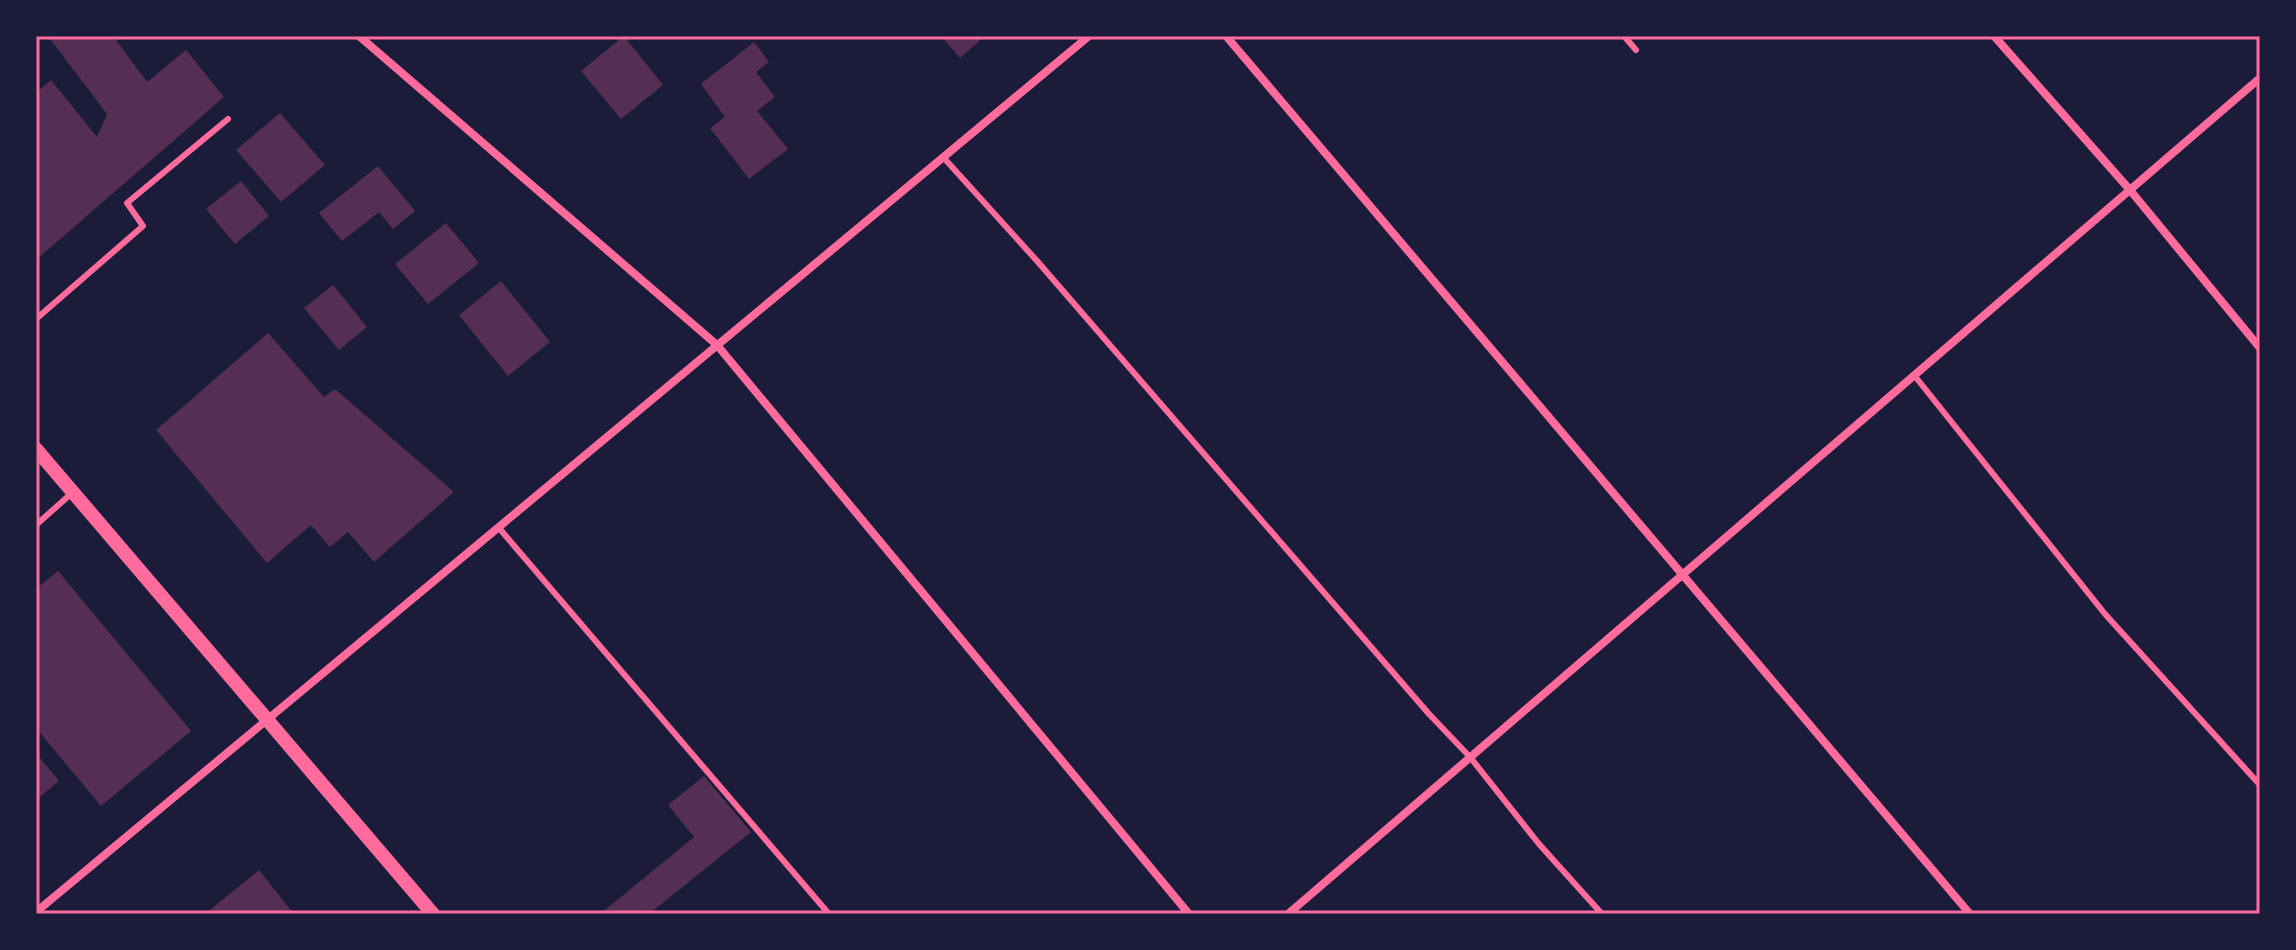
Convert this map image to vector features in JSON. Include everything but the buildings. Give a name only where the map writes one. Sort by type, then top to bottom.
[{"type":"street","points":[[359,36],[717,345],[1189,914]]},
{"type":"street","points":[[36,912],[1089,36]]},
{"type":"street","points":[[1226,36],[1970,914]]},
{"type":"street","points":[[1994,36],[2130,190],[2260,348]]},
{"type":"street","points":[[1288,914],[2260,78]]},
{"type":"street","points":[[36,449],[433,914]]},
{"type":"lane","points":[[1624,36],[1636,50]]},
{"type":"lane","points":[[36,319],[143,226],[127,203],[228,119]]},
{"type":"lane","points":[[943,157],[1470,757],[1539,844],[1602,914]]},
{"type":"lane","points":[[1914,375],[2105,614],[2260,785]]},
{"type":"lane","points":[[36,525],[73,492]]},
{"type":"lane","points":[[499,528],[829,914]]}]
